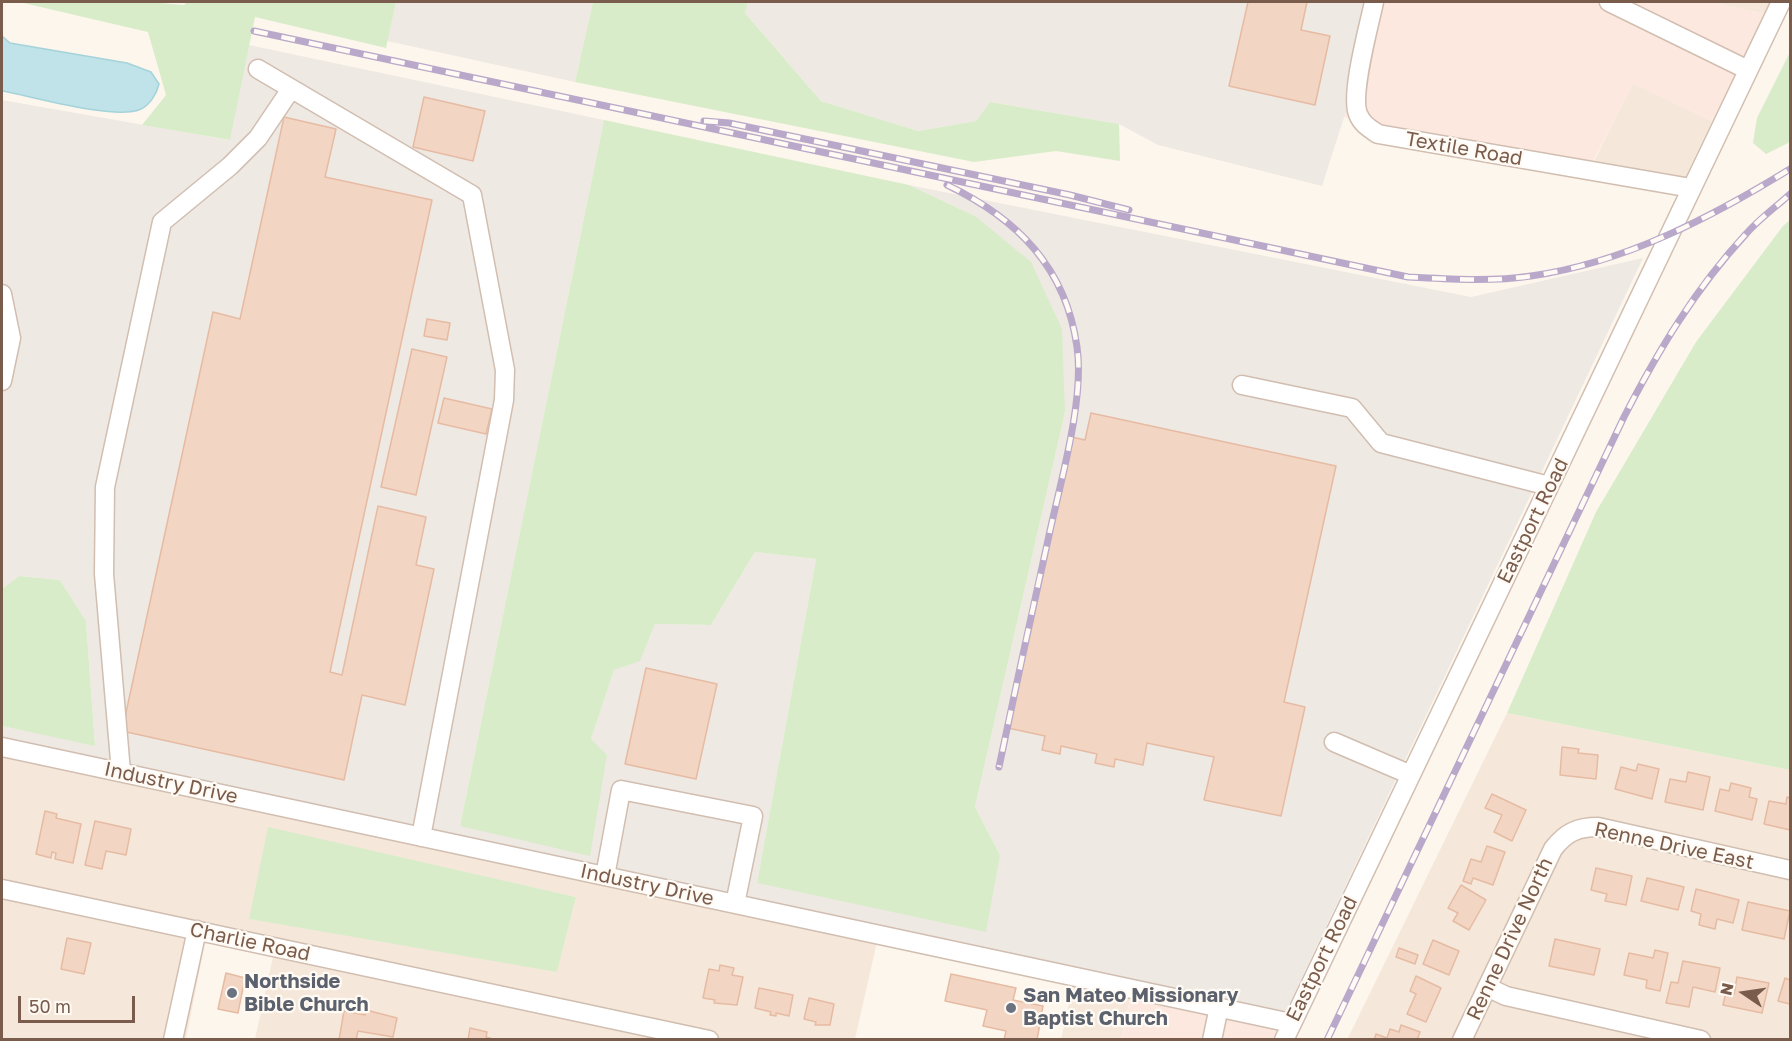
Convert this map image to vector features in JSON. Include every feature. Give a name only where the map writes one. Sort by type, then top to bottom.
[{"type":"street","name":"Textile Road","points":[[1374,2],[1355,101],[1361,121],[1378,134],[1691,188]]},
{"type":"street","points":[[1610,2],[1748,70]]},
{"type":"street","name":"Eastport Road","points":[[1288,1031],[1781,2]]},
{"type":"street","points":[[258,69],[472,195],[505,370],[504,400],[421,837]]},
{"type":"street","points":[[121,772],[104,574],[105,487],[162,222],[230,166],[258,138],[291,89]]},
{"type":"street","points":[[2,294],[11,338],[2,381]]},
{"type":"street","points":[[1242,385],[1352,408],[1381,443],[1549,486]]},
{"type":"street","points":[[1334,742],[1411,775]]},
{"type":"street","name":"Industry Drive","points":[[2,747],[1219,1007],[1288,1031]]},
{"type":"street","points":[[604,876],[621,790],[753,816],[735,904]]},
{"type":"street","name":"Renne Drive East","points":[[1561,839],[1569,832],[1583,827],[1598,827],[1791,870]]},
{"type":"street","name":"Renne Drive North","points":[[1462,1040],[1553,849],[1561,839]]},
{"type":"street","name":"Charlie Road","points":[[2,889],[709,1040]]},
{"type":"street","points":[[173,1040],[197,930]]},
{"type":"street","points":[[1487,987],[1506,996],[1701,1040]]},
{"type":"street","points":[[1212,1040],[1219,1007]]},
{"type":"shaded area","points":[[396,2],[593,2],[575,82],[387,41]]},
{"type":"shaded area","points":[[748,2],[1366,2],[1347,108],[1322,186],[1158,145],[1119,124],[990,102],[976,121],[918,131],[821,101],[745,13]]},
{"type":"shaded area","points":[[1366,2],[1709,2],[1765,14],[1712,121],[1633,84],[1592,163],[1344,117]]},
{"type":"shaded area","points":[[1709,2],[1771,2],[1765,14]]},
{"type":"shaded area","points":[[249,45],[604,120],[460,826],[591,739],[614,670],[640,660],[655,624],[711,625],[755,552],[816,559],[757,883],[1000,855],[975,807],[1065,412],[975,216],[909,185],[1471,297],[1643,258],[1278,1028],[2,755],[2,726],[95,745],[86,621],[60,580],[19,576],[2,589],[2,100],[229,140]]},
{"type":"shaded area","points":[[1633,83],[1712,121],[1684,180],[1593,163]]},
{"type":"shaded area","points":[[1507,713],[1790,770],[1790,1039],[1347,1040]]},
{"type":"shaded area","points":[[2,755],[877,942],[855,1039],[255,1039],[274,952],[206,938],[186,1039],[2,1040]],"holes":[[[268,828],[576,897],[557,971],[250,919]]]},
{"type":"shaded area","points":[[1073,984],[1131,995],[1121,1039],[1061,1040]]},
{"type":"shaded area","points":[[1131,995],[1278,1028],[1273,1039],[1121,1040]]},
{"type":"green space","points":[[19,2],[147,2],[184,5],[187,2],[396,2],[386,48],[255,17],[230,140],[142,125],[166,95],[148,32]]},
{"type":"green space","points":[[593,2],[748,2],[745,13],[821,101],[918,131],[976,121],[990,102],[1119,124],[1120,161],[1056,151],[974,162],[575,82]]},
{"type":"green space","points":[[1790,52],[1790,142],[1766,154],[1753,143],[1757,118]]},
{"type":"green space","points":[[604,120],[909,185],[975,216],[1031,262],[1062,329],[1065,412],[975,807],[1000,855],[986,932],[757,883],[816,559],[755,552],[711,625],[655,624],[640,661],[614,670],[591,739],[607,755],[590,856],[460,826]]},
{"type":"green space","points":[[1790,220],[1790,770],[1507,713],[1596,512],[1696,342],[1783,226]]},
{"type":"green space","points":[[19,576],[60,580],[86,621],[95,746],[2,726],[2,589]]},
{"type":"green space","points":[[268,827],[576,897],[557,972],[249,919]]},
{"type":"water","points":[[2,36],[10,43],[127,63],[151,72],[159,84],[147,105],[129,112],[94,110],[2,91]]},
{"type":"building","points":[[1248,2],[1307,2],[1301,30],[1330,36],[1315,105],[1229,86]]},
{"type":"building","points":[[424,97],[485,111],[473,161],[413,147]]},
{"type":"building","points":[[284,117],[336,129],[325,177],[432,200],[330,672],[342,675],[378,506],[426,517],[416,565],[434,569],[405,705],[362,695],[344,780],[122,731],[213,312],[240,319]]},
{"type":"building","points":[[427,319],[450,323],[447,340],[424,336]]},
{"type":"building","points":[[412,349],[447,357],[416,495],[381,487]]},
{"type":"building","points":[[444,398],[492,409],[486,434],[438,423]]},
{"type":"building","points":[[1091,413],[1336,466],[1284,702],[1305,707],[1281,816],[1204,800],[1214,757],[1147,743],[1143,765],[1115,759],[1114,767],[1095,763],[1097,754],[1061,746],[1060,754],[1042,750],[1045,736],[1008,728],[1072,437],[1085,440]]},
{"type":"building","points":[[646,668],[717,684],[696,779],[625,764]]},
{"type":"building","points":[[1562,747],[1579,749],[1578,753],[1598,755],[1596,779],[1560,775]]},
{"type":"building","points":[[1638,764],[1659,769],[1652,799],[1615,789],[1621,767],[1636,771]]},
{"type":"building","points":[[1688,772],[1710,777],[1703,810],[1665,802],[1670,779],[1686,782]]},
{"type":"building","points":[[1731,783],[1751,788],[1749,797],[1757,799],[1752,820],[1715,811],[1720,789],[1729,791]]},
{"type":"building","points":[[1492,794],[1526,810],[1512,841],[1494,832],[1502,815],[1485,808]]},
{"type":"building","points":[[1787,797],[1790,798],[1790,830],[1764,824],[1769,801],[1786,804]]},
{"type":"building","points":[[45,811],[57,814],[56,818],[81,824],[73,863],[55,859],[56,853],[52,852],[51,858],[36,854]]},
{"type":"building","points":[[95,821],[131,829],[126,855],[106,851],[102,869],[85,865]]},
{"type":"building","points":[[1487,846],[1505,852],[1493,885],[1473,878],[1471,884],[1463,881],[1471,859],[1481,862]]},
{"type":"building","points":[[1596,868],[1632,876],[1626,905],[1605,901],[1607,894],[1591,890]]},
{"type":"building","points":[[1647,878],[1684,887],[1678,910],[1641,901]]},
{"type":"building","points":[[1461,885],[1486,900],[1469,930],[1453,921],[1458,913],[1448,908]]},
{"type":"building","points":[[1696,889],[1739,900],[1733,923],[1717,919],[1715,929],[1699,925],[1701,914],[1691,911]]},
{"type":"building","points":[[1748,902],[1790,911],[1784,939],[1742,930]]},
{"type":"building","points":[[67,938],[91,943],[84,974],[61,969]]},
{"type":"building","points":[[1555,939],[1600,949],[1594,975],[1549,966]]},
{"type":"building","points":[[1433,940],[1459,951],[1449,975],[1423,964]]},
{"type":"building","points":[[1399,948],[1418,955],[1415,964],[1396,957]]},
{"type":"building","points":[[1655,950],[1668,953],[1660,991],[1646,988],[1647,980],[1624,975],[1629,953],[1653,958]]},
{"type":"building","points":[[1683,961],[1720,968],[1715,992],[1693,987],[1689,1007],[1666,1003],[1671,982],[1678,983]]},
{"type":"building","points":[[720,965],[734,968],[732,975],[743,977],[737,1005],[714,1003],[715,1000],[703,998],[709,969],[719,971]]},
{"type":"building","name":"Northside Bible Church","points":[[226,973],[245,978],[238,1013],[218,1009]]},
{"type":"building","name":"San Mateo Missionary Baptist Church","points":[[951,974],[1016,988],[1013,1000],[1043,1006],[1037,1040],[1004,1040],[1006,1031],[983,1026],[987,1010],[945,1001]]},
{"type":"building","points":[[1416,976],[1441,988],[1426,1022],[1407,1014],[1416,994],[1410,991]]},
{"type":"building","points":[[1737,977],[1769,983],[1762,1013],[1723,1005],[1726,992],[1734,994]]},
{"type":"building","points":[[1785,978],[1790,980],[1790,1004],[1778,1001]]},
{"type":"building","points":[[759,988],[793,995],[789,1016],[776,1013],[776,1016],[770,1015],[771,1012],[755,1008]]},
{"type":"building","points":[[809,998],[834,1004],[830,1025],[815,1025],[816,1022],[804,1019]]},
{"type":"building","points":[[366,1010],[397,1018],[393,1037],[358,1031],[356,1040],[339,1040],[344,1011],[365,1015]]},
{"type":"building","points":[[1401,1025],[1420,1032],[1417,1040],[1374,1040],[1376,1034],[1387,1038],[1390,1029],[1399,1032]]},
{"type":"building","points":[[470,1028],[487,1032],[486,1037],[496,1040],[468,1040]]},
{"type":"railway","points":[[254,31],[1408,277],[1470,280],[1516,278],[1566,270],[1600,261],[1698,221],[1790,169]]},
{"type":"railway","points":[[704,121],[729,123],[1070,195],[1129,210]]},
{"type":"railway","points":[[947,185],[973,198],[1016,230],[1050,270],[1062,293],[1071,319],[1079,368],[1070,443],[999,767]]},
{"type":"railway","points":[[1327,1040],[1637,392],[1679,321],[1710,277],[1751,229],[1790,194]]},
{"type":"place","name":"Northside Bible Church","points":[[232,993]]},
{"type":"place","name":"San Mateo Missionary Baptist Church","points":[[1011,1008]]}]
